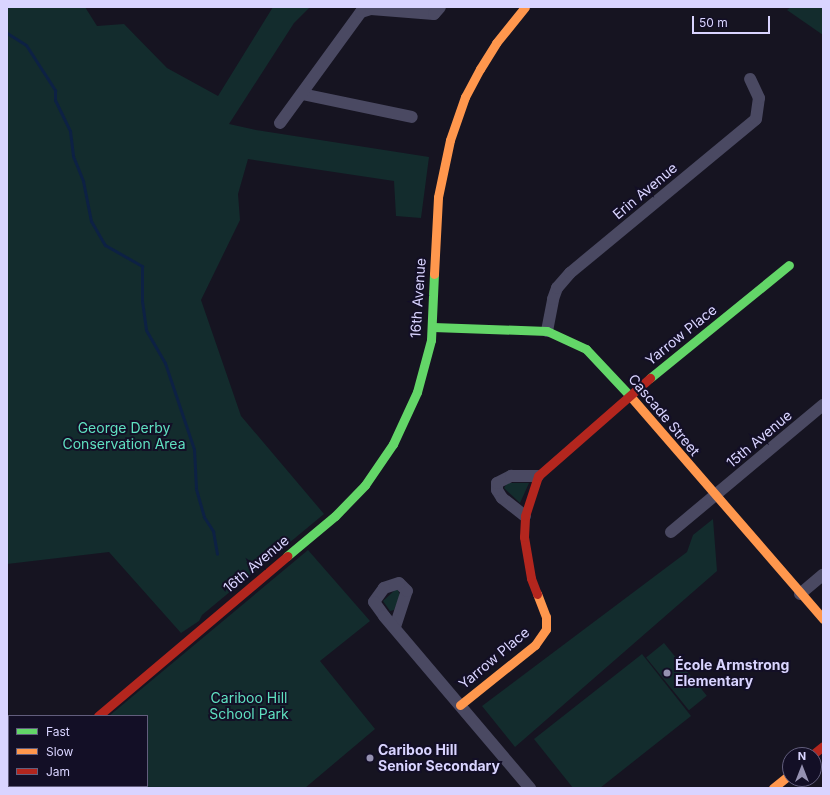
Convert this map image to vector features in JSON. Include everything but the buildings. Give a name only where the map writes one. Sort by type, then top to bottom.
[{"type":"street","points":[[280,123],[361,12],[371,9],[434,14],[440,7]]},
{"type":"street","name":"16th Avenue","points":[[99,715],[335,516],[364,485],[386,454],[410,411],[424,372],[433,327],[437,205],[450,140],[465,97],[480,69],[496,43],[525,7]]},
{"type":"street","name":"Erin Avenue","points":[[547,331],[553,299],[557,288],[570,273],[756,119],[759,98],[750,79]]},
{"type":"street","points":[[302,94],[412,117]]},
{"type":"street","name":"Yarrow Place","points":[[460,705],[535,645],[546,629],[545,612],[532,578],[526,556],[525,516],[538,476],[630,395],[789,265]]},
{"type":"street","name":"Cascade Street","points":[[433,327],[547,331],[586,349],[630,395],[715,496],[823,619]]},
{"type":"street","name":"15th Avenue","points":[[671,532],[823,405]]},
{"type":"street","points":[[525,516],[502,498],[497,490],[497,483],[510,476],[538,476]]},
{"type":"street","points":[[800,594],[823,575]]},
{"type":"street","points":[[395,627],[530,788]]},
{"type":"street","points":[[773,788],[782,781]]},
{"type":"green space","name":"George Derby Conservation Area","points":[[7,7],[85,7],[97,26],[124,24],[167,68],[218,96],[273,7],[310,7],[294,23],[229,124],[256,130],[429,157],[421,218],[396,216],[394,181],[248,159],[238,194],[240,220],[201,300],[241,416],[324,514],[202,615],[199,621],[181,633],[109,552],[7,564]]},
{"type":"green space","points":[[791,7],[823,7],[823,35],[787,10]]},
{"type":"green space","points":[[507,483],[529,483],[520,503],[504,488]]},
{"type":"green space","points":[[713,519],[717,571],[515,747],[482,706],[687,552],[693,535]]},
{"type":"green space","name":"Cariboo Hill School Park","points":[[308,550],[370,621],[320,661],[375,729],[305,788],[133,788],[132,787],[148,787],[148,715],[110,715]]},
{"type":"green space","points":[[395,590],[398,590],[400,596],[394,610],[390,611],[383,601]]},
{"type":"green space","points":[[664,643],[707,696],[689,710],[646,657]]},
{"type":"green space","points":[[642,654],[691,716],[600,788],[573,788],[534,739]]},
{"type":"waterway","points":[[7,33],[26,45],[55,90],[55,100],[70,131],[73,156],[83,181],[91,221],[105,245],[142,266],[142,301],[146,330],[165,363],[194,449],[196,489],[204,517],[213,531],[217,554]]},
{"type":"traffic: fast","points":[[650,378],[789,265]]},
{"type":"traffic: fast","points":[[287,556],[335,516],[365,485],[393,444],[417,392],[431,340],[434,274]]},
{"type":"traffic: fast","points":[[433,327],[547,331],[586,349],[631,397]]},
{"type":"traffic: slow","points":[[434,274],[438,197],[450,140],[465,97],[480,69],[496,43],[525,7]]},
{"type":"traffic: slow","points":[[631,397],[823,619]]},
{"type":"traffic: slow","points":[[460,705],[535,645],[546,629],[546,617],[537,594]]},
{"type":"traffic: slow","points":[[773,788],[782,781]]},
{"type":"traffic: jam","points":[[537,594],[531,578],[524,537],[525,516],[538,476],[650,378]]},
{"type":"traffic: jam","points":[[99,715],[287,556]]},
{"type":"place","name":"École Armstrong Elementary","points":[[667,673]]},
{"type":"place","name":"Cariboo Hill Senior Secondary","points":[[370,758]]}]
